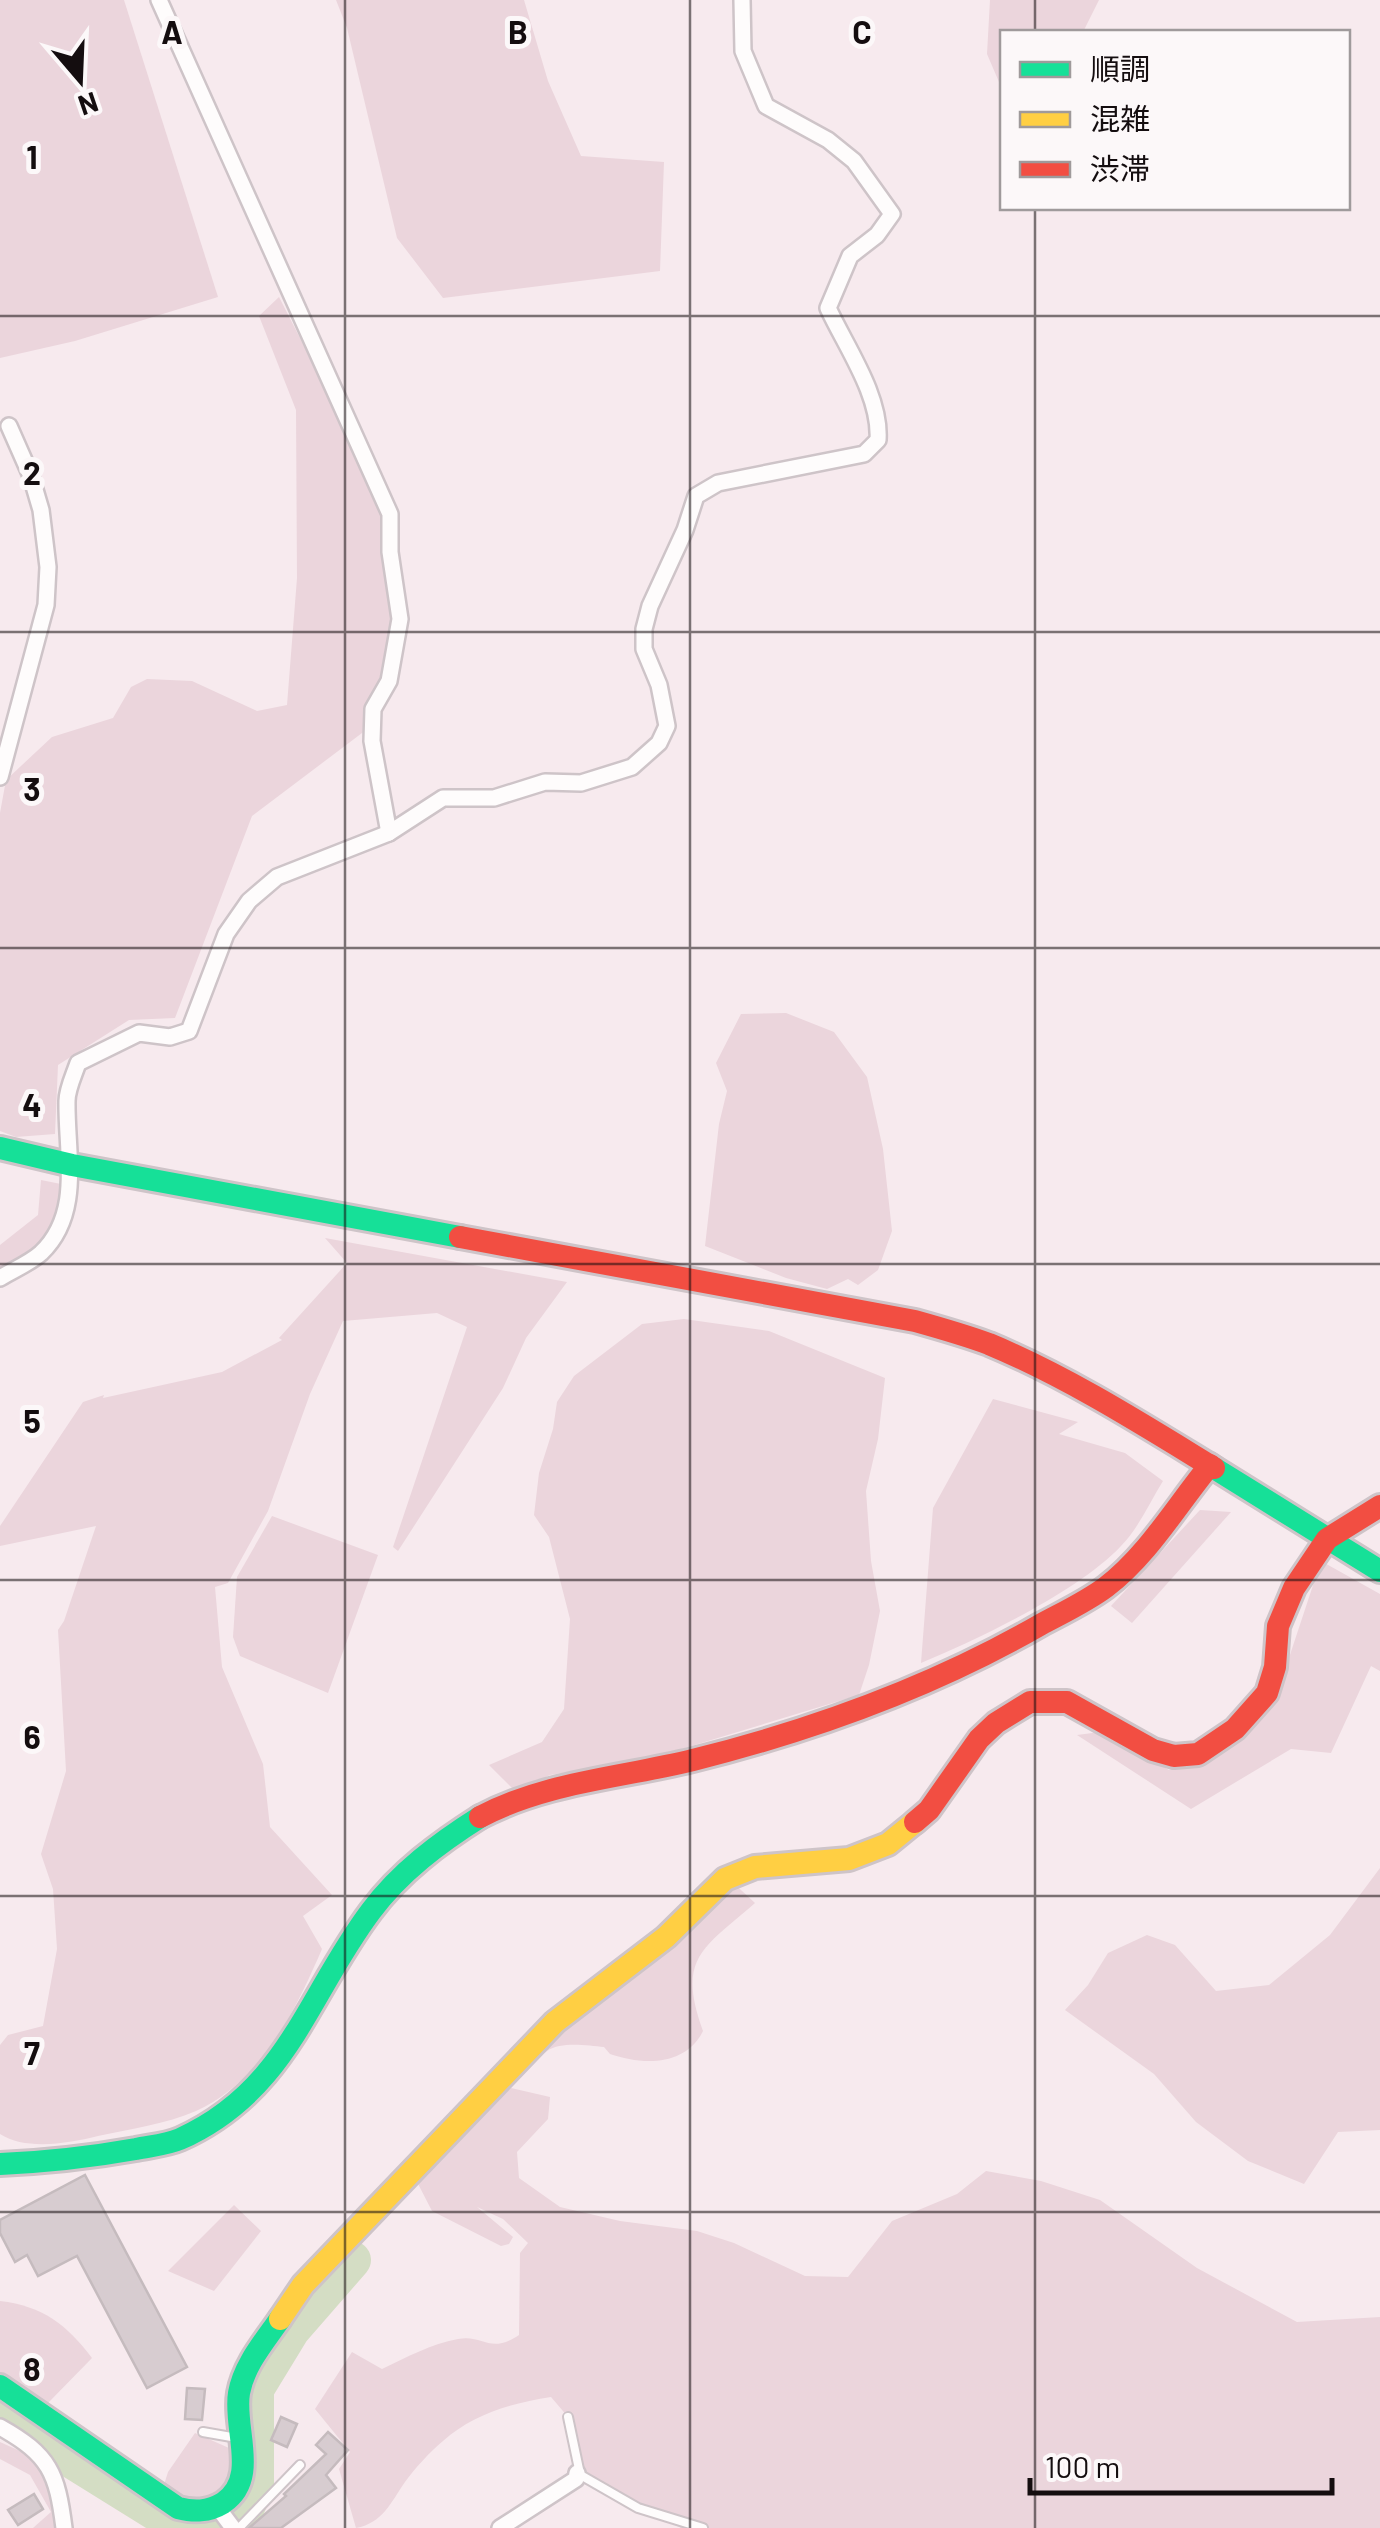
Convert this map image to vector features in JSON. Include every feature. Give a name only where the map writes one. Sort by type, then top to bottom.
[{"type":"street","points":[[159,0],[390,514],[390,552],[400,619],[389,681],[373,709],[372,740],[389,834]]},
{"type":"street","points":[[0,1278],[38,1255],[53,1239],[64,1215],[72,1166],[66,1097],[78,1064],[139,1033],[170,1037],[188,1031],[226,934],[248,901],[277,876],[389,834],[444,798],[494,798],[545,782],[580,784],[632,767],[659,743],[666,726],[659,685],[644,649],[644,629],[696,496],[718,484],[864,454],[878,440],[879,424],[866,387],[828,308],[850,256],[877,235],[892,214],[854,161],[828,140],[766,106],[744,51],[742,0]]},
{"type":"street","points":[[0,777],[46,605],[48,567],[32,476],[8,426]]},
{"type":"street","points":[[0,1148],[72,1166],[915,1321],[998,1348],[1210,1465],[1380,1571]]},
{"type":"street","points":[[0,2164],[62,2163],[178,2140],[232,2110],[276,2067],[295,2042],[362,1924],[394,1883],[445,1840],[485,1814],[542,1791],[669,1766],[777,1738],[909,1688],[1024,1636],[1112,1583],[1210,1465]]},
{"type":"street","points":[[0,2386],[178,2508],[229,2520],[243,2471],[238,2397],[244,2372],[303,2285],[544,2034],[666,1937],[725,1879],[755,1867],[848,1860],[888,1844],[930,1810],[979,1739],[1030,1702],[1067,1702],[1153,1750],[1174,1756],[1198,1754],[1235,1729],[1267,1693],[1276,1666],[1278,1626],[1294,1588],[1327,1540],[1380,1506]]},
{"type":"street","points":[[0,2427],[48,2461],[57,2478],[64,2528]]},
{"type":"street","points":[[508,2526],[576,2479],[578,2473]]},
{"type":"lane","points":[[568,2416],[578,2473],[638,2508],[703,2528]]},
{"type":"lane","points":[[204,2432],[241,2439]]},
{"type":"lane","points":[[229,2520],[300,2464]]},
{"type":"shaded area","points":[[0,0],[124,0],[218,297],[75,341],[0,358]]},
{"type":"shaded area","points":[[336,0],[524,0],[548,81],[581,156],[664,162],[660,271],[443,298],[397,238],[347,28]]},
{"type":"shaded area","points":[[990,0],[1099,0],[1084,30],[1000,30],[1000,84],[987,54]]},
{"type":"shaded area","points":[[279,297],[387,508],[400,619],[366,730],[252,816],[175,1018],[129,1020],[58,1065],[55,1134],[16,1137],[0,1131],[0,813],[6,780],[52,737],[113,718],[131,687],[147,679],[192,681],[257,711],[287,705],[297,578],[296,410],[259,316]]},
{"type":"shaded area","points":[[786,1013],[834,1032],[867,1077],[883,1149],[892,1231],[878,1270],[858,1285],[848,1279],[827,1289],[786,1278],[705,1246],[719,1124],[727,1091],[716,1063],[741,1014]]},
{"type":"shaded area","points":[[41,1180],[61,1184],[50,1227],[37,1244],[0,1268],[0,1245],[38,1215]]},
{"type":"shaded area","points":[[325,1238],[567,1282],[526,1338],[503,1388],[398,1551],[393,1547],[467,1327],[437,1313],[343,1321],[310,1394],[268,1511],[228,1583],[215,1587],[222,1667],[263,1764],[270,1827],[332,1895],[303,1916],[322,1949],[274,2042],[240,2082],[184,2116],[62,2143],[35,2144],[11,2139],[0,2134],[0,2045],[8,2035],[43,2026],[57,1949],[53,1889],[41,1854],[66,1771],[58,1630],[96,1526],[0,1546],[0,1526],[83,1402],[222,1372],[282,1340],[279,1338],[347,1263]]},
{"type":"shaded area","points":[[684,1319],[769,1331],[885,1378],[878,1439],[866,1491],[871,1561],[880,1611],[859,1695],[685,1748],[550,1775],[516,1792],[489,1765],[542,1742],[564,1709],[570,1619],[549,1537],[534,1515],[539,1473],[557,1402],[574,1376],[642,1324]]},
{"type":"shaded area","points":[[993,1399],[1078,1422],[1059,1434],[1125,1453],[1163,1481],[1133,1532],[1103,1563],[1027,1612],[921,1663],[933,1508]]},
{"type":"shaded area","points":[[1200,1510],[1231,1512],[1132,1623],[1111,1606]]},
{"type":"shaded area","points":[[272,1516],[378,1555],[328,1693],[240,1656],[233,1637],[237,1577]]},
{"type":"shaded area","points":[[1321,1561],[1380,1594],[1380,1671],[1371,1666],[1331,1753],[1291,1749],[1191,1809],[1077,1735],[1100,1732],[1169,1770],[1233,1745],[1281,1682]]},
{"type":"shaded area","points":[[1380,1868],[1380,2130],[1338,2132],[1304,2184],[1248,2161],[1196,2122],[1154,2074],[1065,2010],[1088,1985],[1108,1953],[1147,1935],[1175,1945],[1216,1991],[1269,1985],[1330,1935]]},
{"type":"shaded area","points":[[728,1878],[755,1903],[709,1944],[694,1970],[695,2006],[703,2031],[695,2043],[674,2057],[649,2061],[610,2054],[604,2047],[560,2046],[547,2051],[515,2076],[528,2053]]},
{"type":"shaded area","points":[[511,2088],[550,2097],[548,2119],[517,2152],[519,2178],[560,2207],[620,2221],[697,2231],[734,2243],[805,2276],[848,2277],[892,2221],[957,2194],[986,2171],[1041,2181],[1100,2200],[1197,2268],[1297,2322],[1380,2317],[1380,2528],[681,2528],[577,2473],[574,2424],[551,2397],[494,2411],[455,2432],[418,2466],[380,2517],[356,2528],[339,2469],[350,2452],[315,2409],[352,2352],[382,2369],[448,2341],[467,2338],[493,2344],[519,2335],[520,2253],[528,2243],[503,2219],[477,2207],[513,2237],[509,2244],[501,2246],[432,2211],[415,2178]]},
{"type":"shaded area","points":[[234,2205],[261,2231],[214,2291],[168,2271]]},
{"type":"shaded area","points":[[0,2301],[29,2307],[53,2319],[92,2358],[48,2403],[0,2379]]},
{"type":"shaded area","points":[[195,2433],[229,2448],[234,2446],[239,2472],[222,2492],[206,2500],[187,2498],[163,2488],[168,2472]]},
{"type":"shaded area","points":[[0,2442],[31,2456],[44,2470],[58,2528],[33,2528],[51,2512],[30,2475],[0,2459]]},
{"type":"building","points":[[85,2175],[187,2367],[147,2388],[77,2256],[38,2276],[27,2255],[15,2262],[0,2233],[0,2220]]},
{"type":"building","points":[[187,2388],[205,2389],[202,2420],[185,2419]]},
{"type":"building","points":[[281,2417],[297,2424],[287,2447],[271,2440]]},
{"type":"building","points":[[328,2432],[348,2450],[326,2475],[336,2488],[281,2528],[249,2528],[326,2454],[316,2445]]},
{"type":"building","points":[[34,2494],[43,2509],[18,2525],[8,2510]]},
{"type":"waterway","points":[[0,2415],[166,2518],[193,2527],[219,2523],[246,2507],[255,2486],[255,2389],[291,2330],[352,2260]]},
{"type":"traffic: fast","points":[[0,1148],[72,1165],[460,1237]]},
{"type":"traffic: fast","points":[[1214,1468],[1380,1571]]},
{"type":"traffic: fast","points":[[0,2164],[85,2157],[164,2144],[216,2119],[271,2068],[382,1897],[421,1859],[480,1817]]},
{"type":"traffic: fast","points":[[0,2386],[178,2508],[206,2510],[223,2503],[240,2480],[243,2452],[239,2393],[250,2363],[280,2319]]},
{"type":"traffic: slow","points":[[280,2319],[303,2285],[555,2022],[666,1937],[725,1879],[755,1867],[849,1859],[888,1844],[915,1822]]},
{"type":"traffic: jam","points":[[460,1237],[915,1321],[952,1332],[1047,1371],[1214,1468]]},
{"type":"traffic: jam","points":[[480,1817],[557,1788],[693,1760],[783,1735],[957,1668],[1106,1587],[1149,1545],[1210,1465]]},
{"type":"traffic: jam","points":[[915,1822],[929,1810],[979,1739],[1030,1702],[1067,1702],[1153,1750],[1174,1756],[1198,1754],[1235,1729],[1267,1693],[1275,1667],[1278,1626],[1294,1588],[1327,1539],[1380,1506]]}]
